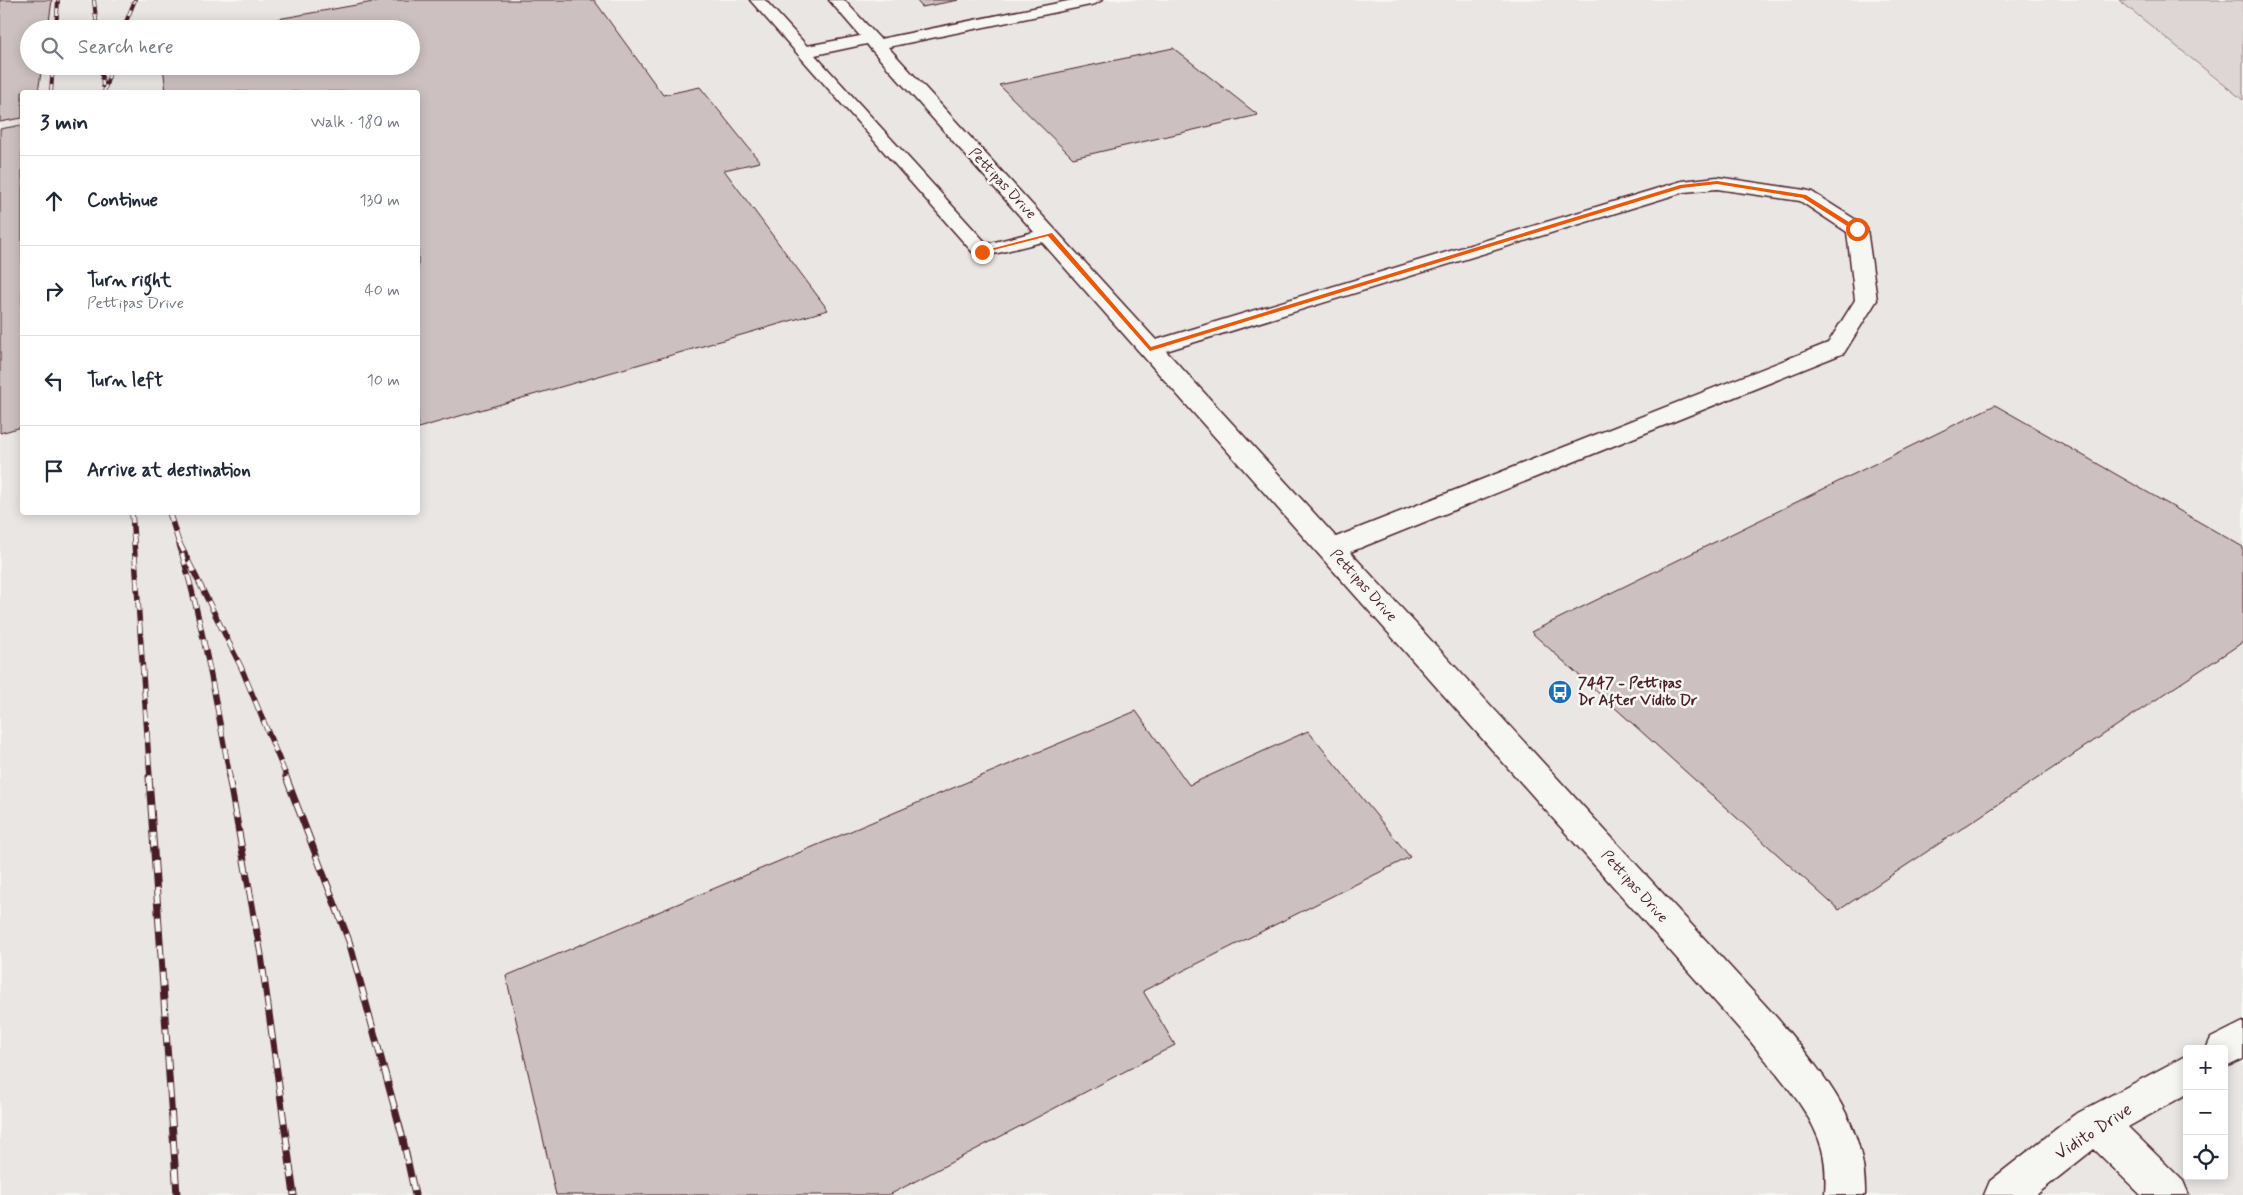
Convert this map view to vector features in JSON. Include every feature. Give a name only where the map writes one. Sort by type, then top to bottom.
[{"type":"street","points":[[757,0],[982,252],[1050,234]]},
{"type":"street","name":"Pettipas Drive","points":[[836,0],[1050,234],[1150,349],[1764,1030],[1810,1089],[1830,1122],[1845,1162],[1846,1195]]},
{"type":"street","points":[[803,52],[873,42],[1095,0]]},
{"type":"street","points":[[1150,349],[1682,187],[1717,183],[1804,196],[1857,229],[1866,300],[1836,348],[1332,549]]},
{"type":"street","points":[[2228,1048],[2243,1039]]},
{"type":"street","name":"Vidito Drive","points":[[2004,1195],[2088,1129],[2183,1075]]},
{"type":"street","points":[[2098,1125],[2169,1195]]},
{"type":"shaded area","points":[[0,0],[2119,0],[2243,100],[2243,1195],[0,1195]]},
{"type":"shaded area","points":[[2119,0],[2243,0],[2243,100]]},
{"type":"building","points":[[0,0],[52,0],[49,20],[20,20],[20,75],[41,75],[38,90],[20,90],[20,118],[0,122]]},
{"type":"building","points":[[384,0],[594,0],[663,95],[700,87],[760,162],[724,170],[828,310],[420,427],[420,90],[166,90],[164,75],[420,75],[420,20],[272,20]]},
{"type":"building","points":[[916,0],[959,0],[922,7]]},
{"type":"building","points":[[1173,48],[1258,115],[1073,158],[999,85]]},
{"type":"building","points":[[20,125],[20,428],[0,433],[0,129]]},
{"type":"building","points":[[1995,405],[2243,547],[2243,642],[1839,910],[1531,632]]},
{"type":"building","points":[[1136,711],[1189,785],[1308,731],[1410,857],[1143,991],[1175,1045],[889,1195],[556,1195],[506,976]]},
{"type":"railway","points":[[57,20],[58,0]]},
{"type":"railway","points":[[94,0],[96,20]]},
{"type":"railway","points":[[127,20],[135,0]]},
{"type":"railway","points":[[51,90],[52,75]]},
{"type":"railway","points":[[102,75],[103,86]]},
{"type":"railway","points":[[105,90],[109,75]]},
{"type":"railway","points":[[132,515],[150,778]]},
{"type":"railway","points":[[170,515],[197,610],[230,778]]},
{"type":"railway","points":[[179,542],[241,667],[287,778]]},
{"type":"railway","points":[[149,777],[177,1195]]},
{"type":"railway","points":[[229,777],[261,955],[294,1195]]},
{"type":"railway","points":[[286,777],[349,941],[402,1135],[415,1195]]},
{"type":"place","name":"7447 - Pettipas Dr After Vidito Dr","points":[[1560,692]]},
{"type":"route","points":[[982,252],[1050,234],[1150,349],[1682,187],[1717,183],[1804,196],[1857,229]]}]
